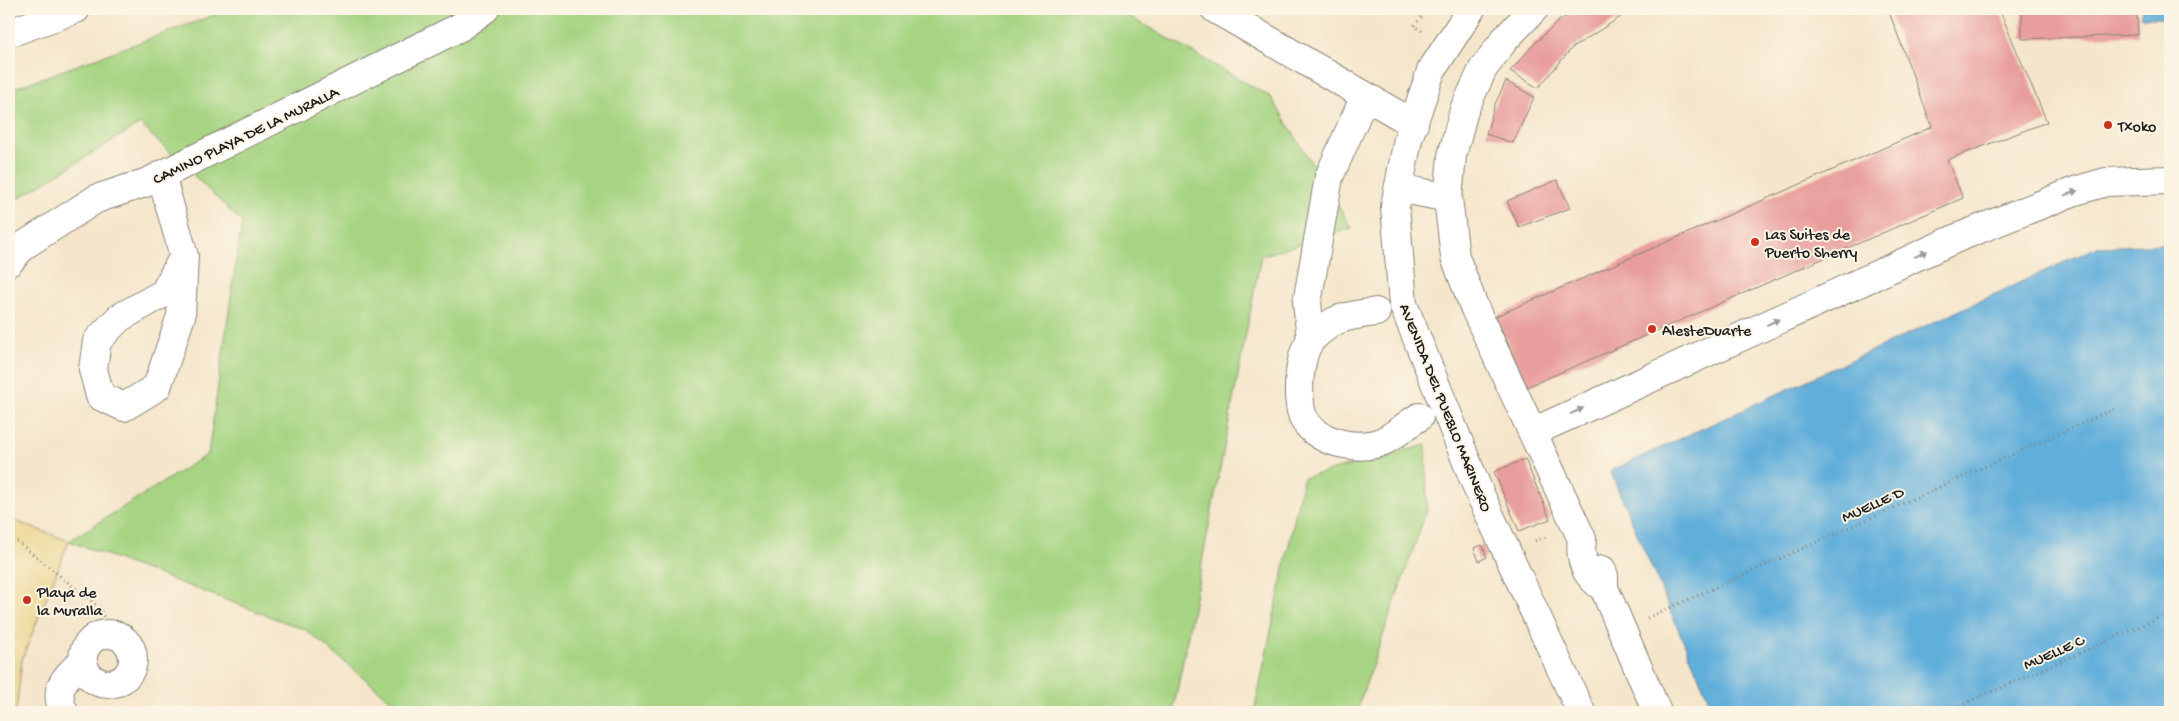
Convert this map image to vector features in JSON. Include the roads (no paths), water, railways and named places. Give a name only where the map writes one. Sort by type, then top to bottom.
[{"type":"street","points":[[9,33],[76,9]]},
{"type":"street","name":"CAMINO PLAYA DE LA MURALLA","points":[[9,262],[23,246],[96,199],[148,182],[460,27],[486,9]]},
{"type":"street","points":[[1214,9],[1414,124]]},
{"type":"street","name":"AVENIDA DEL PUEBLO MARINERO","points":[[1471,9],[1431,71],[1408,140],[1395,206],[1403,304],[1479,492],[1581,712]]},
{"type":"street","points":[[1534,9],[1505,39],[1483,69],[1464,110],[1452,156],[1448,198],[1455,257],[1475,310],[1578,531],[1580,554],[1588,573],[1591,579],[1604,588],[1657,712]]},
{"type":"street","points":[[1366,96],[1328,177],[1307,303],[1310,340],[1298,379],[1300,402],[1306,423],[1321,435],[1342,444],[1359,445],[1380,442],[1419,417]]},
{"type":"street","points":[[161,175],[184,256],[181,316],[157,387],[124,407],[100,396],[93,369],[97,341],[119,318],[164,293],[184,256]]},
{"type":"street","points":[[1533,432],[1957,238],[2066,194],[2106,182],[2170,180]]},
{"type":"street","points":[[1399,188],[1448,198]]},
{"type":"street","points":[[1310,340],[1336,321],[1376,312]]},
{"type":"street","points":[[64,712],[59,697],[64,678],[83,661],[87,645],[101,635],[110,634],[125,640],[133,653],[132,669],[128,675],[114,683],[98,682],[90,676],[83,661]]},
{"type":"water","points":[[2143,9],[2170,9],[2170,18],[2141,18]]},
{"type":"water","points":[[2170,244],[2170,712],[1714,712],[1610,471],[2097,247]]},
{"type":"place","name":"Txoko","points":[[2108,125]]},
{"type":"place","name":"Las Suites de Puerto Sherry","points":[[1755,242]]},
{"type":"place","name":"AlesteDuarte","points":[[1652,329]]},
{"type":"place","name":"Playa de la Muralla","points":[[27,600]]}]
